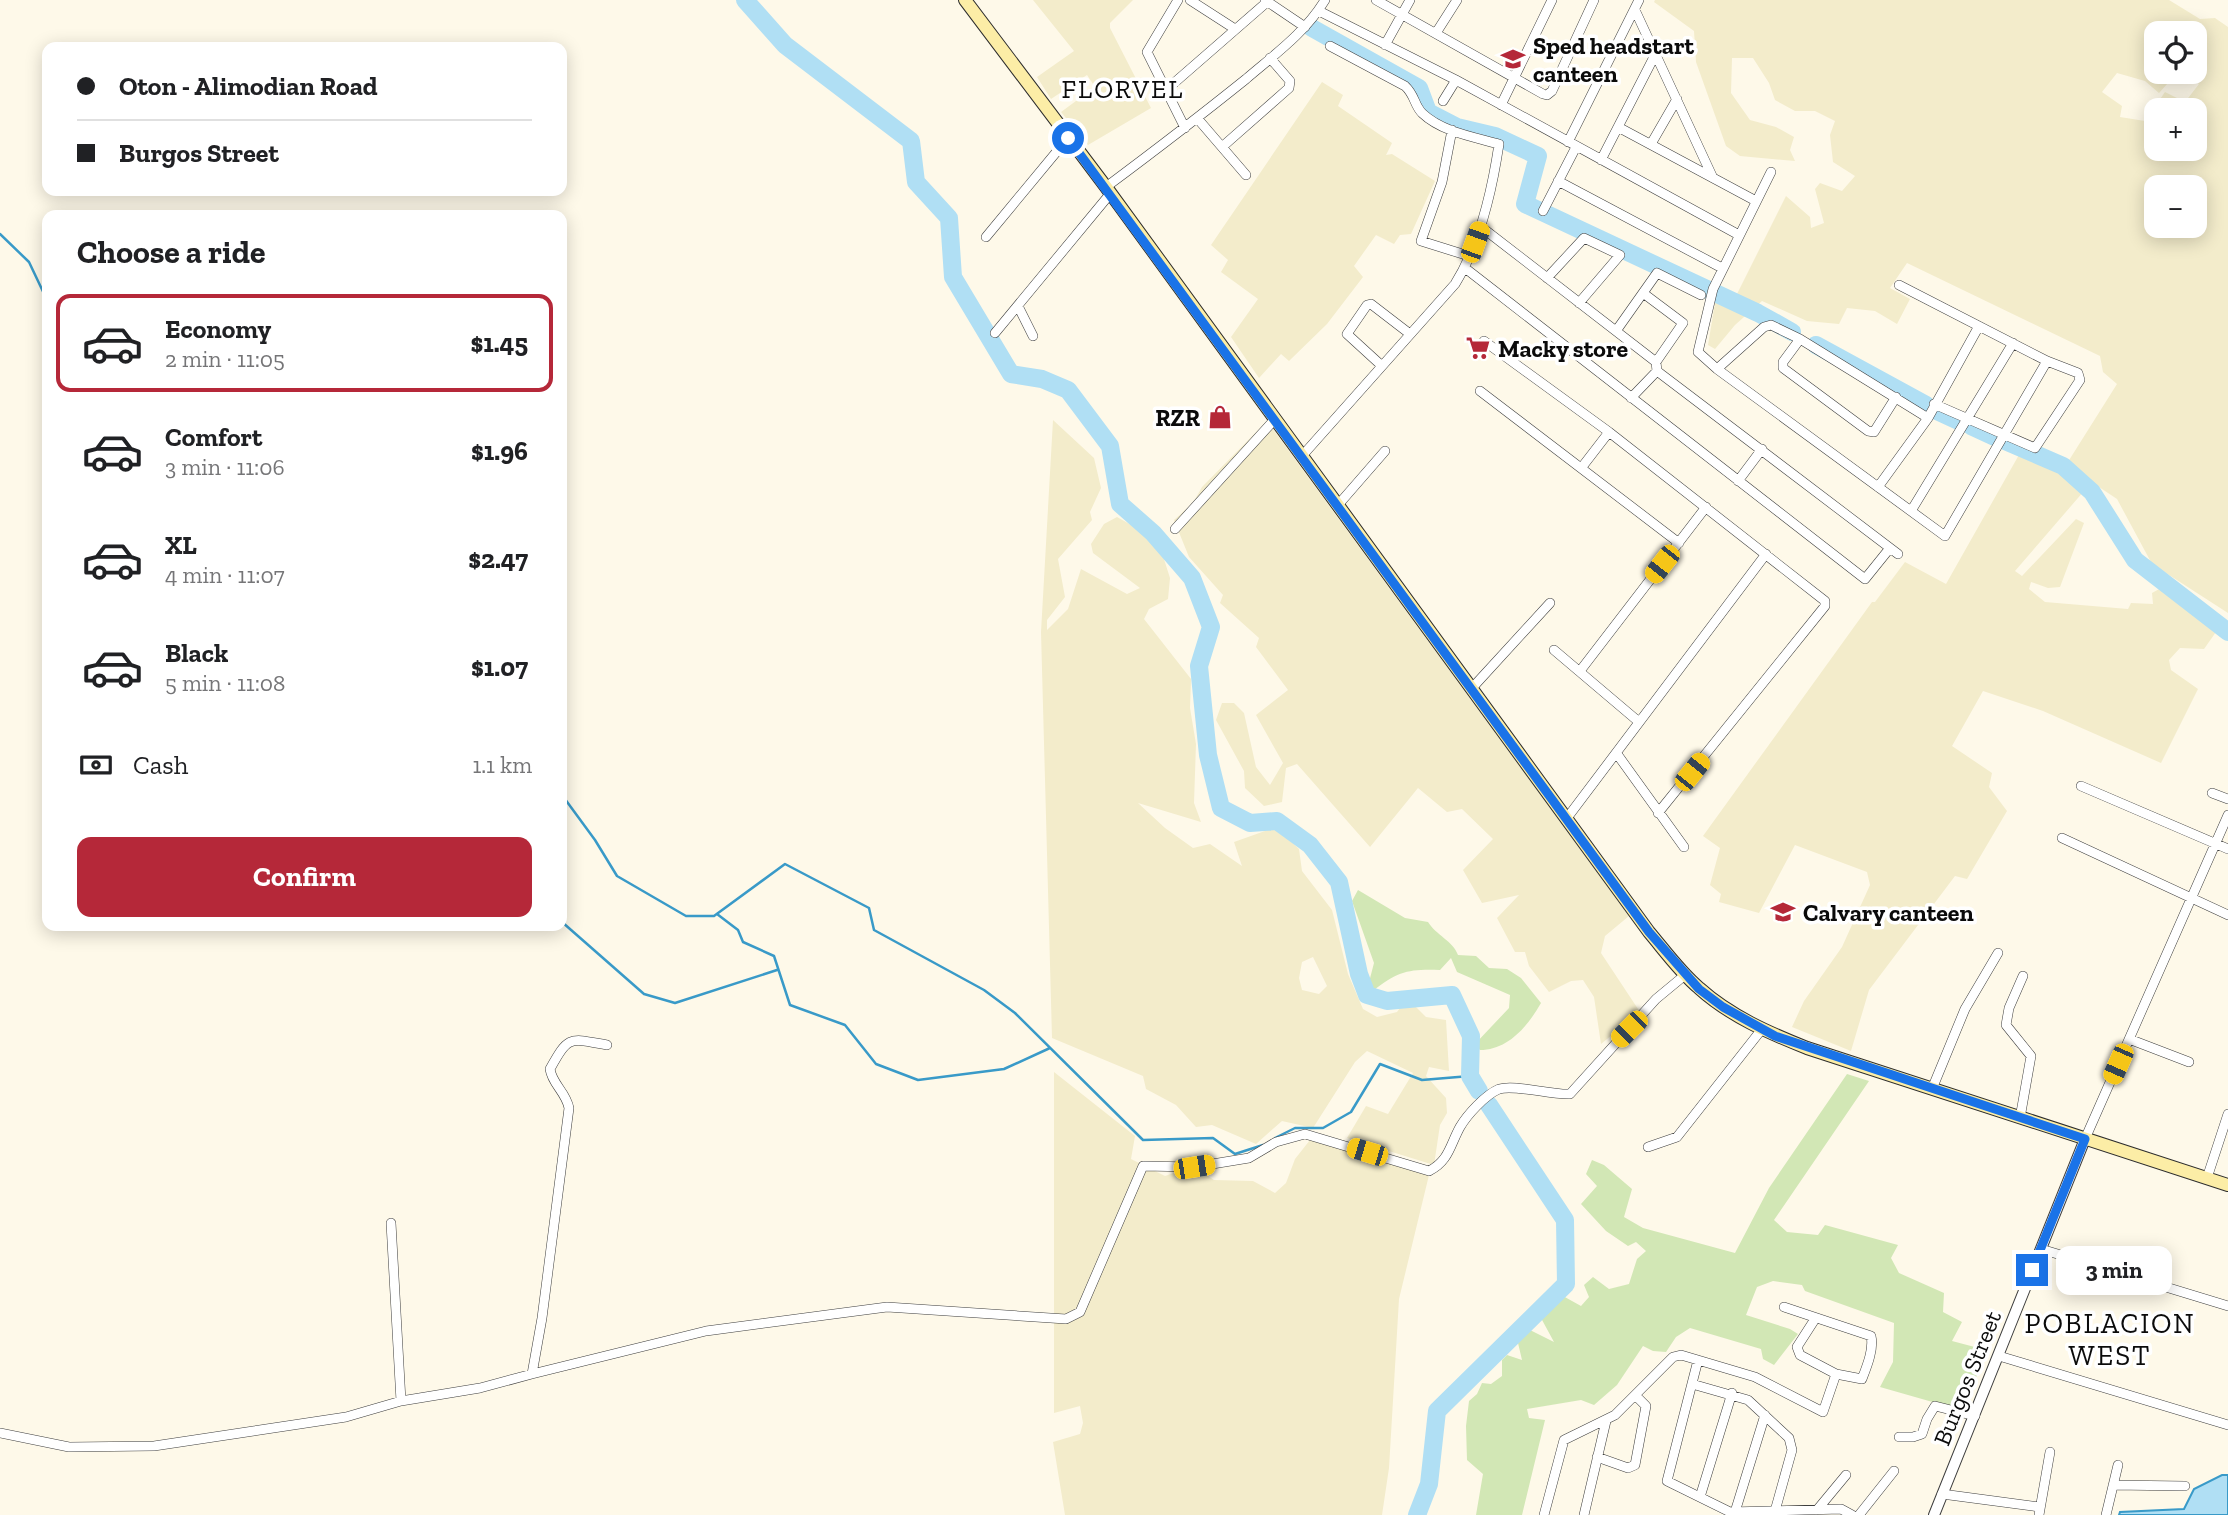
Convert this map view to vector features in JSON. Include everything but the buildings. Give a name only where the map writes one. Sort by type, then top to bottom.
[{"type":"main road","points":[[965,0],[1473,687],[1649,932],[1685,975],[1723,1007],[1762,1029],[1807,1048],[2228,1185]]},
{"type":"street","points":[[1178,0],[1147,52],[1185,128]]},
{"type":"street","points":[[1190,0],[1235,29]]},
{"type":"street","points":[[995,333],[1108,191],[1270,58],[1305,27],[1325,0]]},
{"type":"street","points":[[1376,0],[1542,94],[1552,91],[1594,0]]},
{"type":"street","points":[[1385,44],[1410,0]]},
{"type":"street","points":[[1436,33],[1457,0]]},
{"type":"street","points":[[1501,105],[1552,0]]},
{"type":"street","points":[[1542,211],[1639,0]]},
{"type":"street","points":[[1166,90],[1266,1],[1305,27]]},
{"type":"street","points":[[1635,10],[1713,178]]},
{"type":"street","points":[[1319,11],[1456,80],[1739,235]]},
{"type":"street","points":[[1302,456],[1455,284],[1465,268],[1480,226],[1499,144],[1452,130],[1421,112],[1413,93],[1405,86],[1330,46]]},
{"type":"street","points":[[1601,160],[1656,53]]},
{"type":"street","points":[[1222,147],[1289,88],[1290,81],[1270,58]]},
{"type":"street","points":[[1443,101],[1456,80]]},
{"type":"street","points":[[1651,144],[1677,99]]},
{"type":"street","points":[[1197,118],[1246,175]]},
{"type":"street","points":[[1619,127],[1756,201]]},
{"type":"street","points":[[1452,130],[1442,181],[1421,241],[1469,256]]},
{"type":"street","points":[[986,237],[1068,138]]},
{"type":"street","points":[[1771,172],[1708,294],[1699,354],[1945,536],[2047,361]]},
{"type":"street","points":[[1558,181],[1722,268]]},
{"type":"street","points":[[1465,268],[1865,579],[1894,551],[1480,226]]},
{"type":"street","points":[[1547,278],[1584,238],[1620,255],[1580,303]]},
{"type":"street","points":[[1616,331],[1657,273],[1708,294]]},
{"type":"street","points":[[1899,285],[2047,361],[2078,373],[2080,380],[2037,448],[1934,404]]},
{"type":"street","points":[[1631,398],[1657,367],[1683,323],[1643,293]]},
{"type":"street","points":[[1382,366],[1347,334],[1367,304],[1371,304],[1410,334]]},
{"type":"street","points":[[1018,306],[1033,336]]},
{"type":"street","points":[[1717,369],[1767,325],[1800,339],[1928,418]]},
{"type":"street","points":[[1878,487],[1928,418],[1979,326]]},
{"type":"street","points":[[1800,339],[1783,362],[1783,368],[1868,431],[1874,432],[1896,397]]},
{"type":"street","points":[[1484,341],[1609,432],[1825,601],[1825,606],[1658,813]]},
{"type":"street","points":[[1911,511],[2014,344]]},
{"type":"street","points":[[1480,391],[1679,542]]},
{"type":"street","points":[[1175,529],[1275,419]]},
{"type":"street","points":[[1581,467],[1609,432]]},
{"type":"street","points":[[1738,481],[1762,449]]},
{"type":"street","points":[[1338,505],[1385,451]]},
{"type":"street","points":[[1580,671],[1706,507]]},
{"type":"street","points":[[1567,818],[1766,554]]},
{"type":"street","points":[[1473,687],[1550,603]]},
{"type":"street","points":[[1553,650],[1639,722]]},
{"type":"street","points":[[1617,754],[1684,847]]},
{"type":"street","points":[[2081,786],[2228,849]]},
{"type":"street","points":[[2212,793],[2228,799]]},
{"type":"street","points":[[2085,1139],[2228,815]]},
{"type":"street","points":[[2062,838],[2228,915]]},
{"type":"street","points":[[1932,1089],[1965,1009],[1998,953]]},
{"type":"street","points":[[0,1433],[69,1447],[155,1446],[346,1417],[401,1401],[480,1388],[706,1331],[887,1307],[1066,1319],[1075,1317],[1080,1312],[1143,1166],[1194,1167],[1249,1158],[1276,1142],[1305,1134],[1429,1171],[1438,1167],[1450,1152],[1460,1126],[1474,1109],[1498,1090],[1515,1087],[1550,1095],[1570,1094],[1656,999],[1685,975]]},
{"type":"street","points":[[2020,1118],[2031,1056],[2006,1025],[2006,1017],[2023,976]]},
{"type":"street","points":[[1648,1147],[1677,1137],[1762,1029]]},
{"type":"street","points":[[2129,1039],[2189,1062]]},
{"type":"street","points":[[532,1374],[542,1318],[569,1108],[565,1095],[551,1078],[550,1069],[563,1045],[575,1040],[607,1045]]},
{"type":"street","points":[[2207,1178],[2228,1114]]},
{"type":"street","name":"Burgos Street","points":[[1934,1515],[2085,1139]]},
{"type":"street","points":[[391,1223],[401,1401]]},
{"type":"street","points":[[2040,1249],[2228,1306]]},
{"type":"street","points":[[1784,1307],[1872,1338],[1862,1380],[1836,1374],[1800,1355],[1797,1348],[1815,1319]]},
{"type":"street","points":[[1544,1515],[1561,1445],[1570,1437],[1606,1421],[1673,1357],[1681,1355],[1755,1377],[1824,1412],[1836,1374]]},
{"type":"street","points":[[1999,1356],[2228,1425]]},
{"type":"street","points":[[1698,1360],[1667,1481],[1735,1512],[1840,1509],[1852,1515]]},
{"type":"street","points":[[1692,1384],[1748,1400],[1789,1438],[1792,1450],[1775,1511]]},
{"type":"street","points":[[1700,1497],[1732,1394]]},
{"type":"street","points":[[1597,1457],[1628,1468],[1634,1465],[1646,1406],[1635,1395]]},
{"type":"street","points":[[1899,1437],[1922,1434],[1935,1406],[1975,1416]]},
{"type":"street","points":[[1735,1512],[1765,1415]]},
{"type":"street","points":[[1584,1515],[1606,1421]]},
{"type":"street","points":[[1942,1494],[2039,1511],[2050,1452]]},
{"type":"street","points":[[2106,1515],[2118,1465]]},
{"type":"street","points":[[1859,1515],[1894,1471]]},
{"type":"street","points":[[1817,1510],[1846,1475]]},
{"type":"street","points":[[2113,1485],[2185,1486]]},
{"type":"shaded area","points":[[1033,0],[1133,0],[1110,23],[1110,28],[1151,108],[1088,145],[1061,112],[1095,87],[1087,75],[1051,99],[1037,77],[1074,51]]},
{"type":"shaded area","points":[[1655,0],[2169,0],[2200,19],[2215,18],[2228,27],[2228,613],[2152,564],[2117,499],[2066,465],[2117,384],[2103,372],[2100,356],[1907,263],[1890,288],[1910,299],[1897,324],[1875,311],[1847,308],[1839,324],[1807,321],[1762,301],[1735,325],[1715,349],[1708,345],[1715,303],[1734,300],[1786,196],[1810,217],[1811,228],[1824,223],[1815,189],[1820,183],[1842,191],[1855,176],[1833,162],[1830,135],[1835,121],[1815,111],[1795,111],[1775,100],[1769,83],[1753,58],[1732,58],[1731,93],[1750,120],[1776,127],[1794,137],[1790,150],[1795,161],[1740,156],[1726,146],[1696,62],[1694,31],[1654,2]],"holes":[[[2144,21],[2207,21],[2207,84],[2199,84],[2188,98],[2207,98],[2207,161],[2144,161],[2144,121],[2120,117],[2122,106],[2102,92],[2117,73],[2144,81]]]},
{"type":"shaded area","points":[[1322,82],[1343,95],[1338,106],[1392,143],[1386,155],[1392,154],[1435,181],[1411,234],[1400,235],[1394,244],[1376,235],[1354,266],[1363,277],[1327,324],[1289,361],[1281,354],[1259,378],[1231,337],[1258,299],[1221,272],[1228,260],[1211,245]]},
{"type":"shaded area","points":[[2148,84],[2167,84],[2159,93]]},
{"type":"shaded area","points":[[2165,92],[2177,98],[2161,98]]},
{"type":"shaded area","points":[[1053,420],[1094,458],[1101,488],[1090,512],[1092,520],[1058,559],[1065,597],[1047,620],[1047,630],[1068,609],[1081,569],[1127,594],[1140,588],[1093,553],[1091,544],[1104,524],[1117,517],[1142,531],[1163,556],[1170,578],[1168,599],[1149,609],[1144,619],[1191,679],[1190,708],[1196,744],[1194,803],[1201,822],[1138,803],[1165,828],[1193,848],[1210,844],[1242,866],[1234,842],[1276,827],[1299,849],[1302,871],[1332,910],[1348,974],[1363,1009],[1377,1017],[1397,1012],[1402,1005],[1414,1005],[1426,1017],[1446,1020],[1449,1071],[1429,1067],[1426,1076],[1446,1098],[1447,1113],[1440,1125],[1434,1165],[1347,1138],[1366,1106],[1388,1114],[1413,1073],[1367,1051],[1355,1062],[1313,1128],[1282,1121],[1256,1144],[1212,1125],[1196,1127],[1176,1105],[1146,1089],[1143,1076],[1052,1038],[1041,632]],"holes":[[[1313,957],[1327,986],[1319,994],[1302,990],[1299,978],[1302,962]]]},
{"type":"shaded area","points":[[1267,421],[1629,916],[1605,936],[1601,953],[1640,1012],[1601,1044],[1594,997],[1583,980],[1571,981],[1549,992],[1529,966],[1525,952],[1515,952],[1497,918],[1519,895],[1482,903],[1463,870],[1493,839],[1462,809],[1447,812],[1418,788],[1370,847],[1297,764],[1286,768],[1282,802],[1264,806],[1245,788],[1244,771],[1216,720],[1222,703],[1234,703],[1244,713],[1256,767],[1270,785],[1283,763],[1256,715],[1288,690],[1256,647],[1259,638],[1220,603],[1223,595],[1189,557],[1174,520],[1193,503],[1202,487]]},
{"type":"shaded area","points":[[2020,453],[2064,475],[2084,491],[2015,571],[2022,576],[2076,519],[2084,523],[2060,587],[2048,588],[2031,582],[2029,589],[2045,602],[2128,609],[2131,603],[2153,604],[2152,593],[2161,588],[2216,632],[2204,649],[2180,648],[2169,660],[2171,670],[2198,689],[2161,763],[2043,711],[1983,691],[1952,746],[1992,773],[1989,787],[2007,811],[1967,879],[1955,876],[1869,990],[1851,1051],[1792,1027],[1804,1001],[1842,947],[1870,885],[1867,872],[1795,845],[1759,913],[1719,902],[1721,894],[1710,885],[1720,848],[1703,836],[1872,602],[1875,602],[1905,562],[1946,584]]},
{"type":"shaded area","points":[[1054,1072],[1135,1136],[1131,1159],[1165,1176],[1193,1166],[1214,1180],[1253,1181],[1275,1193],[1286,1183],[1295,1159],[1310,1140],[1322,1139],[1429,1175],[1399,1299],[1389,1468],[1382,1515],[1065,1515],[1053,1442],[1080,1434],[1083,1423],[1080,1406],[1054,1413]]},
{"type":"green space","points":[[1358,890],[1405,918],[1428,922],[1458,955],[1476,956],[1489,968],[1507,969],[1521,978],[1541,1003],[1530,1020],[1516,1035],[1500,1046],[1480,1050],[1475,1044],[1509,1008],[1510,995],[1457,972],[1451,958],[1440,970],[1404,973],[1373,991],[1368,986],[1374,963],[1352,901]]},
{"type":"green space","points":[[1847,1074],[1869,1081],[1774,1220],[1787,1232],[1818,1235],[1825,1225],[1898,1245],[1891,1258],[1899,1273],[1944,1293],[1943,1312],[1962,1322],[1952,1341],[1986,1350],[1964,1411],[1880,1387],[1893,1362],[1894,1323],[1805,1291],[1802,1285],[1773,1281],[1757,1287],[1746,1315],[1798,1334],[1774,1365],[1763,1359],[1761,1349],[1690,1328],[1676,1337],[1666,1352],[1653,1351],[1643,1346],[1617,1385],[1594,1405],[1581,1400],[1527,1409],[1529,1418],[1545,1420],[1522,1515],[1476,1515],[1483,1474],[1467,1460],[1466,1426],[1469,1401],[1477,1394],[1482,1383],[1491,1384],[1502,1376],[1502,1360],[1507,1355],[1522,1360],[1518,1343],[1530,1330],[1554,1342],[1535,1307],[1554,1291],[1581,1306],[1589,1297],[1584,1285],[1593,1277],[1609,1289],[1629,1284],[1637,1259],[1646,1251],[1636,1242],[1628,1246],[1606,1231],[1581,1204],[1597,1186],[1586,1174],[1592,1160],[1604,1165],[1632,1189],[1624,1217],[1643,1228],[1735,1253],[1769,1188]]},
{"type":"water","points":[[2222,1475],[2228,1475],[2228,1515],[2119,1515],[2120,1512],[2184,1509],[2194,1489]]},
{"type":"waterway","points":[[745,0],[785,45],[911,141],[916,182],[949,218],[953,277],[1011,374],[1042,379],[1068,390],[1110,446],[1120,504],[1153,533],[1192,578],[1211,627],[1199,666],[1208,755],[1221,808],[1250,823],[1277,821],[1310,845],[1339,882],[1359,974],[1367,995],[1387,1001],[1452,995],[1471,1036],[1470,1076],[1479,1091]]},
{"type":"waterway","points":[[1312,28],[1419,88],[1428,112],[1457,127],[1495,136],[1538,156],[1525,204],[1758,313],[1792,332]]},
{"type":"waterway","points":[[0,234],[29,262],[42,289]]},
{"type":"waterway","points":[[1816,345],[1926,405]]},
{"type":"waterway","points":[[1937,411],[1963,423]]},
{"type":"waterway","points":[[1971,426],[1997,438]]},
{"type":"waterway","points":[[2005,441],[2063,466],[2092,492],[2135,560],[2228,632]]},
{"type":"waterway","points":[[567,802],[617,876],[686,916],[714,916],[785,864],[869,908],[874,930],[984,990],[1015,1013],[1143,1140],[1213,1138],[1235,1154],[1263,1145]]},
{"type":"waterway","points":[[717,914],[738,930],[743,942],[774,956],[790,1005],[845,1025],[876,1064],[918,1080],[1004,1069],[1050,1048]]},
{"type":"waterway","points":[[567,926],[644,994],[675,1003],[777,970]]},
{"type":"waterway","points":[[1275,1138],[1295,1128],[1323,1128],[1351,1112],[1380,1064],[1422,1080],[1470,1076]]},
{"type":"waterway","points":[[1417,1515],[1429,1484],[1437,1411],[1566,1284],[1565,1220],[1489,1105]]},
{"type":"place","name":"Sped headstart canteen","points":[[1513,59]]},
{"type":"place","name":"Macky store","points":[[1478,348]]},
{"type":"place","name":"RZR","points":[[1220,417]]},
{"type":"place","name":"Calvary canteen","points":[[1783,912]]},
{"type":"district","name":"FLORVEL","points":[[1123,89]]},
{"type":"district","name":"POBLACION WEST","points":[[2110,1339]]},
{"type":"route","points":[[1068,138],[1463,674],[1649,932],[1699,989],[1723,1007],[1775,1036],[2085,1139],[2032,1270]]}]
